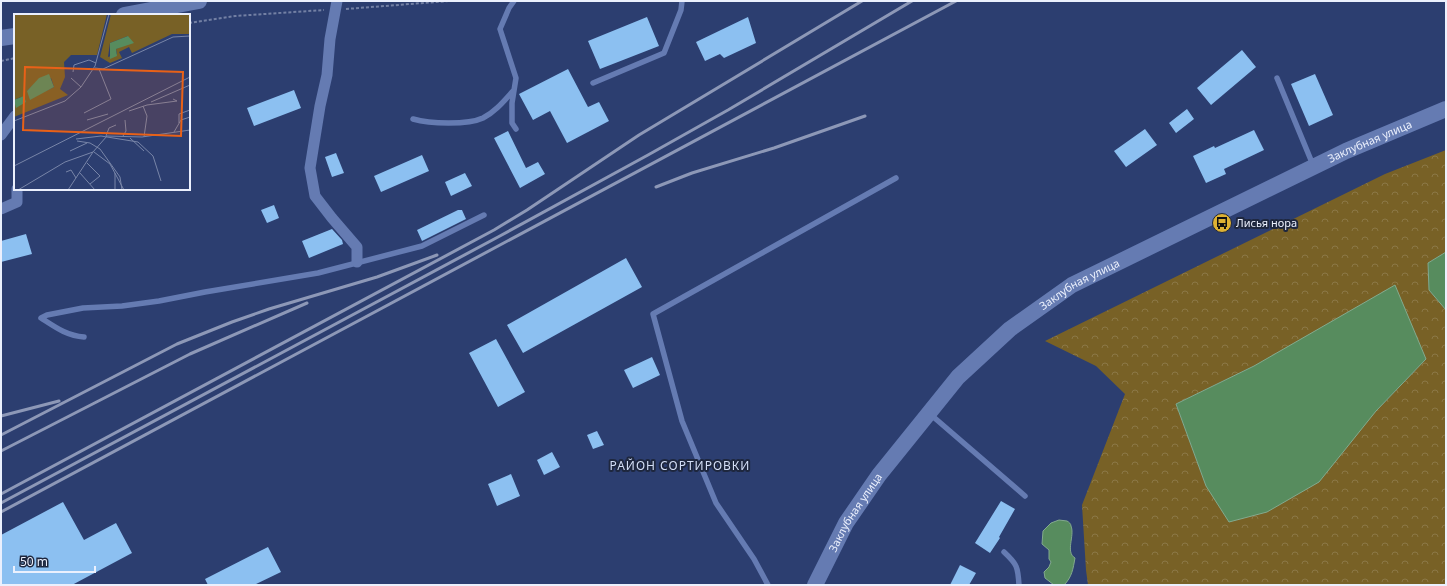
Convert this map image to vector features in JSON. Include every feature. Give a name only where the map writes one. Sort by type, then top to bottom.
[{"type":"main road","points":[[131,14],[171,8],[199,1]]},
{"type":"main road","points":[[1,38],[14,36]]},
{"type":"main road","name":"Заклубная улица","points":[[815,585],[846,523],[879,476],[958,377],[1010,329],[1072,285],[1346,151],[1446,109]]},
{"type":"street","points":[[336,5],[330,39],[327,75],[320,106],[310,168],[314,196],[357,247],[358,262]]},
{"type":"street","points":[[1,135],[14,117]]},
{"type":"street","points":[[1,209],[17,202],[17,190]]},
{"type":"lane","points":[[514,1],[509,8],[500,29],[516,78],[512,103],[512,123],[516,129]]},
{"type":"lane","points":[[593,83],[664,53],[681,10],[682,1]]},
{"type":"lane","points":[[1277,78],[1314,167]]},
{"type":"lane","points":[[414,119],[423,122],[455,123],[483,118],[498,108],[514,91]]},
{"type":"lane","points":[[768,585],[754,559],[716,503],[682,421],[653,314],[896,178]]},
{"type":"lane","points":[[84,337],[73,336],[41,318],[47,315],[83,308],[122,306],[160,301],[318,273],[422,246],[484,215]]},
{"type":"lane","points":[[928,413],[1025,496]]},
{"type":"lane","points":[[1004,552],[1014,562],[1018,571],[1019,585]]},
{"type":"path","points":[[190,23],[236,16],[336,5],[449,1]]},
{"type":"path","points":[[1,61],[14,58]]},
{"type":"green space","points":[[1446,150],[1446,252],[1428,263],[1429,290],[1446,310],[1446,585],[1088,585],[1082,505],[1125,394],[1096,366],[1045,341],[1385,174]],"holes":[[[1426,359],[1376,411],[1206,486],[1176,404],[1254,366]]]},
{"type":"shaded area","points":[[1446,252],[1446,310],[1429,290],[1428,263]]},
{"type":"shaded area","points":[[1395,285],[1426,359],[1376,411],[1319,482],[1267,512],[1229,522],[1206,486],[1176,404],[1254,366]]},
{"type":"shaded area","points":[[1059,520],[1067,521],[1071,525],[1072,534],[1070,548],[1072,555],[1075,558],[1072,573],[1067,582],[1064,585],[1054,585],[1045,578],[1044,572],[1049,567],[1051,562],[1049,559],[1049,550],[1042,544],[1043,531],[1051,523]]},
{"type":"building","points":[[647,17],[659,46],[600,69],[588,41]]},
{"type":"building","points":[[748,17],[756,43],[724,58],[720,54],[705,61],[696,42]]},
{"type":"building","points":[[1242,50],[1256,67],[1211,105],[1197,88]]},
{"type":"building","points":[[568,69],[588,107],[599,102],[609,121],[567,143],[550,111],[533,120],[519,94]]},
{"type":"building","points":[[1315,74],[1333,115],[1309,126],[1291,84]]},
{"type":"building","points":[[294,90],[301,108],[254,126],[247,108]]},
{"type":"building","points":[[1187,109],[1194,119],[1176,133],[1169,123]]},
{"type":"building","points":[[1145,129],[1157,145],[1126,167],[1114,151]]},
{"type":"building","points":[[1254,130],[1264,150],[1224,169],[1226,174],[1206,183],[1193,156],[1214,146],[1215,148]]},
{"type":"building","points":[[508,131],[526,168],[538,162],[545,174],[520,188],[494,138]]},
{"type":"building","points":[[336,153],[344,173],[332,177],[325,157]]},
{"type":"building","points":[[422,155],[429,171],[381,192],[374,176]]},
{"type":"building","points":[[465,173],[472,186],[451,196],[445,182]]},
{"type":"building","points":[[274,205],[279,218],[267,223],[261,210]]},
{"type":"building","points":[[458,210],[462,210],[466,219],[422,241],[417,230]]},
{"type":"building","points":[[332,229],[342,240],[343,244],[309,258],[302,241]]},
{"type":"building","points":[[26,234],[32,254],[1,262],[1,241]]},
{"type":"building","points":[[626,258],[642,287],[523,353],[507,325]]},
{"type":"building","points":[[496,339],[525,392],[498,407],[469,353]]},
{"type":"building","points":[[652,357],[660,375],[633,388],[624,370]]},
{"type":"building","points":[[597,431],[604,445],[593,449],[587,435]]},
{"type":"building","points":[[552,452],[560,467],[544,475],[537,460]]},
{"type":"building","points":[[511,474],[520,496],[497,506],[488,484]]},
{"type":"building","points":[[1001,501],[1015,509],[999,537],[1000,538],[990,553],[975,543]]},
{"type":"building","points":[[63,502],[84,540],[116,523],[132,553],[72,585],[1,585],[1,535]]},
{"type":"building","points":[[268,547],[281,572],[254,585],[208,585],[205,579]]},
{"type":"building","points":[[960,565],[976,573],[969,585],[950,585]]},
{"type":"railway","points":[[1,494],[494,230],[527,210],[639,135],[862,1]]},
{"type":"railway","points":[[1,503],[648,155],[728,110],[912,1]]},
{"type":"railway","points":[[1,512],[956,1]]},
{"type":"railway","points":[[656,187],[692,173],[774,148],[865,116]]},
{"type":"railway","points":[[1,435],[177,344],[269,309],[377,277],[437,255]]},
{"type":"railway","points":[[1,451],[190,354],[307,303]]},
{"type":"railway","points":[[1,416],[59,401]]},
{"type":"place","name":"Лисья нора","points":[[1222,223]]},
{"type":"district","name":"РАЙОН СОРТИРОВКИ","points":[[680,466]]}]
